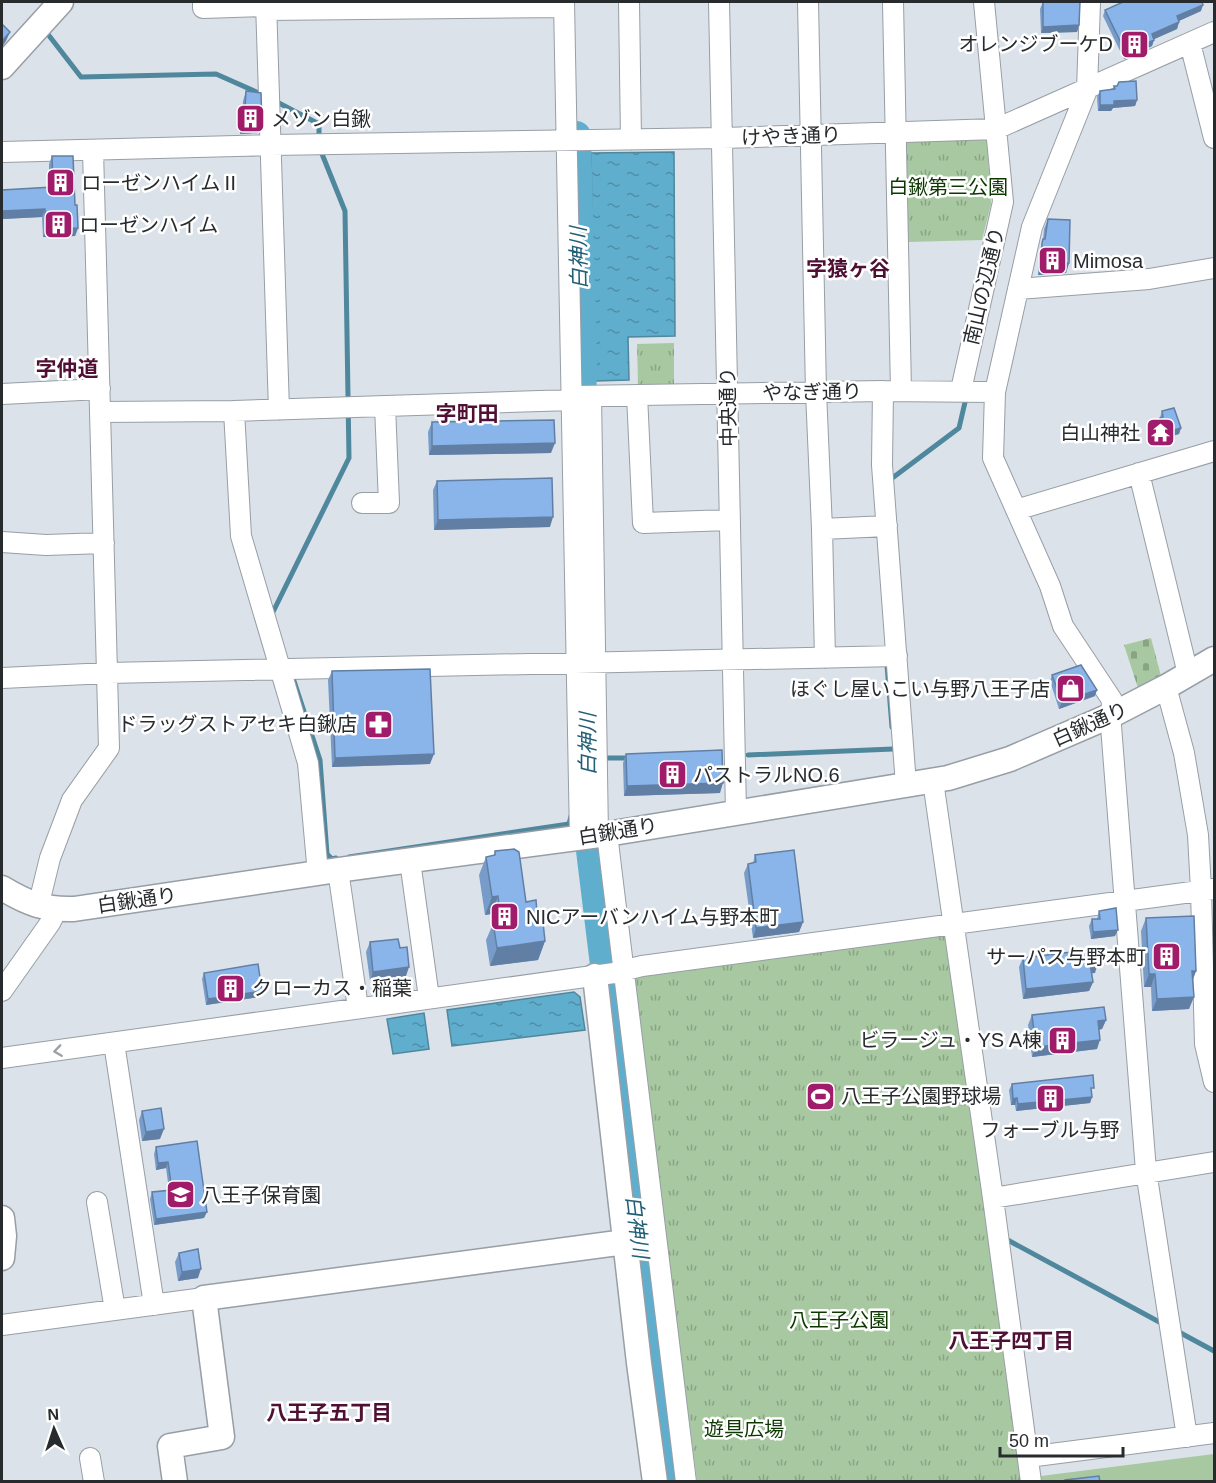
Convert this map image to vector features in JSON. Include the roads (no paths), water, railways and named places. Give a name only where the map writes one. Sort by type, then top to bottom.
[{"type":"street","points":[[2,67],[61,2]]},
{"type":"street","points":[[203,2],[203,8],[564,4],[574,141],[586,664],[593,836],[640,1240],[686,1482]]},
{"type":"street","points":[[629,2],[631,140]]},
{"type":"street","name":"中央通り","points":[[719,2],[736,812]]},
{"type":"street","points":[[808,2],[816,392],[825,658]]},
{"type":"street","points":[[893,2],[896,133],[892,391],[882,465],[906,785]]},
{"type":"street","name":"南山の辺通り","points":[[961,390],[1003,202],[984,2]]},
{"type":"street","points":[[1090,2],[1087,90],[1032,228],[995,392],[993,458],[1050,586],[1064,626],[1112,700],[1111,726],[1146,1172],[1187,1437]]},
{"type":"street","points":[[266,6],[279,410]]},
{"type":"street","points":[[996,129],[1215,32]]},
{"type":"street","points":[[1190,43],[1215,138]]},
{"type":"street","name":"けやき通り","points":[[2,152],[723,138],[996,129]]},
{"type":"street","points":[[2,991],[50,923],[47,908],[50,858],[72,800],[109,748],[93,150]]},
{"type":"street","points":[[1018,289],[1149,279],[1215,268]]},
{"type":"street","points":[[2,394],[100,389]]},
{"type":"street","name":"やなぎ通り","points":[[100,412],[279,410],[637,395],[961,390],[995,392]]},
{"type":"street","points":[[637,395],[643,523],[729,520]]},
{"type":"street","points":[[362,503],[389,503],[385,406]]},
{"type":"street","points":[[234,411],[241,536],[308,763],[319,864],[328,872],[358,1008]]},
{"type":"street","points":[[1016,510],[1215,451]]},
{"type":"street","points":[[1139,473],[1188,674]]},
{"type":"street","points":[[822,529],[887,526]]},
{"type":"street","points":[[2,542],[46,545],[104,543]]},
{"type":"street","points":[[2,678],[897,656]]},
{"type":"street","name":"白鍬通り","points":[[47,908],[74,909],[593,836],[933,781],[1010,759],[1112,715],[1215,659]]},
{"type":"street","points":[[1166,687],[1186,765],[1208,890],[1205,1044],[1215,1082]]},
{"type":"street","points":[[933,781],[1031,1482]]},
{"type":"street","points":[[410,861],[429,998]]},
{"type":"street","points":[[2,888],[47,908]]},
{"type":"street","points":[[2,1058],[608,974],[642,966],[954,922],[1208,890]]},
{"type":"street","points":[[608,974],[640,1240],[655,1482]]},
{"type":"street","points":[[114,1043],[154,1305]]},
{"type":"street","points":[[993,1198],[1215,1162]]},
{"type":"street","points":[[97,1202],[115,1310]]},
{"type":"street","points":[[2,1218],[4,1236],[2,1258]]},
{"type":"street","points":[[2,1326],[640,1240]]},
{"type":"street","points":[[175,1482],[170,1446],[222,1437],[204,1298]]},
{"type":"street","points":[[1028,1457],[1215,1433]]},
{"type":"street","points":[[90,1458],[93,1482]]},
{"type":"water","points":[[674,152],[675,336],[628,337],[629,380],[595,381],[591,153]]},
{"type":"water","points":[[574,992],[580,997],[585,1030],[452,1046],[447,1010]]},
{"type":"water","points":[[424,1013],[429,1049],[393,1054],[387,1019]]},
{"type":"waterway","points":[[47,33],[81,77],[216,74],[261,94]]},
{"type":"waterway","points":[[275,101],[319,124],[319,140]]},
{"type":"waterway","name":"白神川","points":[[576,136],[582,358],[581,427]]},
{"type":"waterway","points":[[273,618],[272,614],[349,458],[345,211],[320,149]]},
{"type":"waterway","points":[[891,479],[959,428],[966,398]]},
{"type":"waterway","points":[[887,665],[892,727]]},
{"type":"waterway","points":[[292,675],[320,760],[327,854],[332,859],[336,858]]},
{"type":"waterway","points":[[748,755],[893,749]]},
{"type":"waterway","points":[[603,758],[631,758]]},
{"type":"waterway","name":"白神川","points":[[588,808],[588,826],[630,1169],[639,1224],[668,1482]]},
{"type":"waterway","points":[[349,857],[569,824],[571,816]]},
{"type":"waterway","points":[[1004,1238],[1163,1324]]},
{"type":"waterway","points":[[1177,1331],[1214,1351]]},
{"type":"place","name":"オレンジブーケD","points":[[1134,44]]},
{"type":"place","name":"メゾン白鍬","points":[[250,119]]},
{"type":"place","name":"ローゼンハイムⅡ","points":[[60,183]]},
{"type":"place","name":"ローゼンハイム","points":[[58,225]]},
{"type":"place","name":"Mimosa","points":[[1052,261]]},
{"type":"place","name":"白山神社","points":[[1161,433]]},
{"type":"place","name":"ほぐし屋いこい与野八王子店","points":[[1071,689]]},
{"type":"place","name":"ドラッグストアセキ白鍬店","points":[[378,724]]},
{"type":"place","name":"パストラルNO.6","points":[[672,775]]},
{"type":"place","name":"NICアーバンハイム与野本町","points":[[505,917]]},
{"type":"place","name":"サーパス与野本町","points":[[1167,957]]},
{"type":"place","name":"クローカス・稲葉","points":[[231,988]]},
{"type":"place","name":"ビラージュ・YS A棟","points":[[1063,1040]]},
{"type":"place","name":"八王子公園野球場","points":[[820,1096]]},
{"type":"place","name":"フォーブル与野","points":[[1050,1099]]},
{"type":"place","name":"八王子保育園","points":[[180,1195]]},
{"type":"district","name":"字猿ヶ谷","points":[[848,269]]},
{"type":"district","name":"字仲道","points":[[67,369]]},
{"type":"district","name":"字町田","points":[[467,414]]},
{"type":"district","name":"八王子四丁目","points":[[1011,1341]]},
{"type":"district","name":"八王子五丁目","points":[[329,1413]]},
{"type":"park label","name":"白鍬第三公園","points":[[948,187]]},
{"type":"park label","name":"八王子公園","points":[[839,1320]]},
{"type":"park label","name":"遊具広場","points":[[744,1429]]}]
